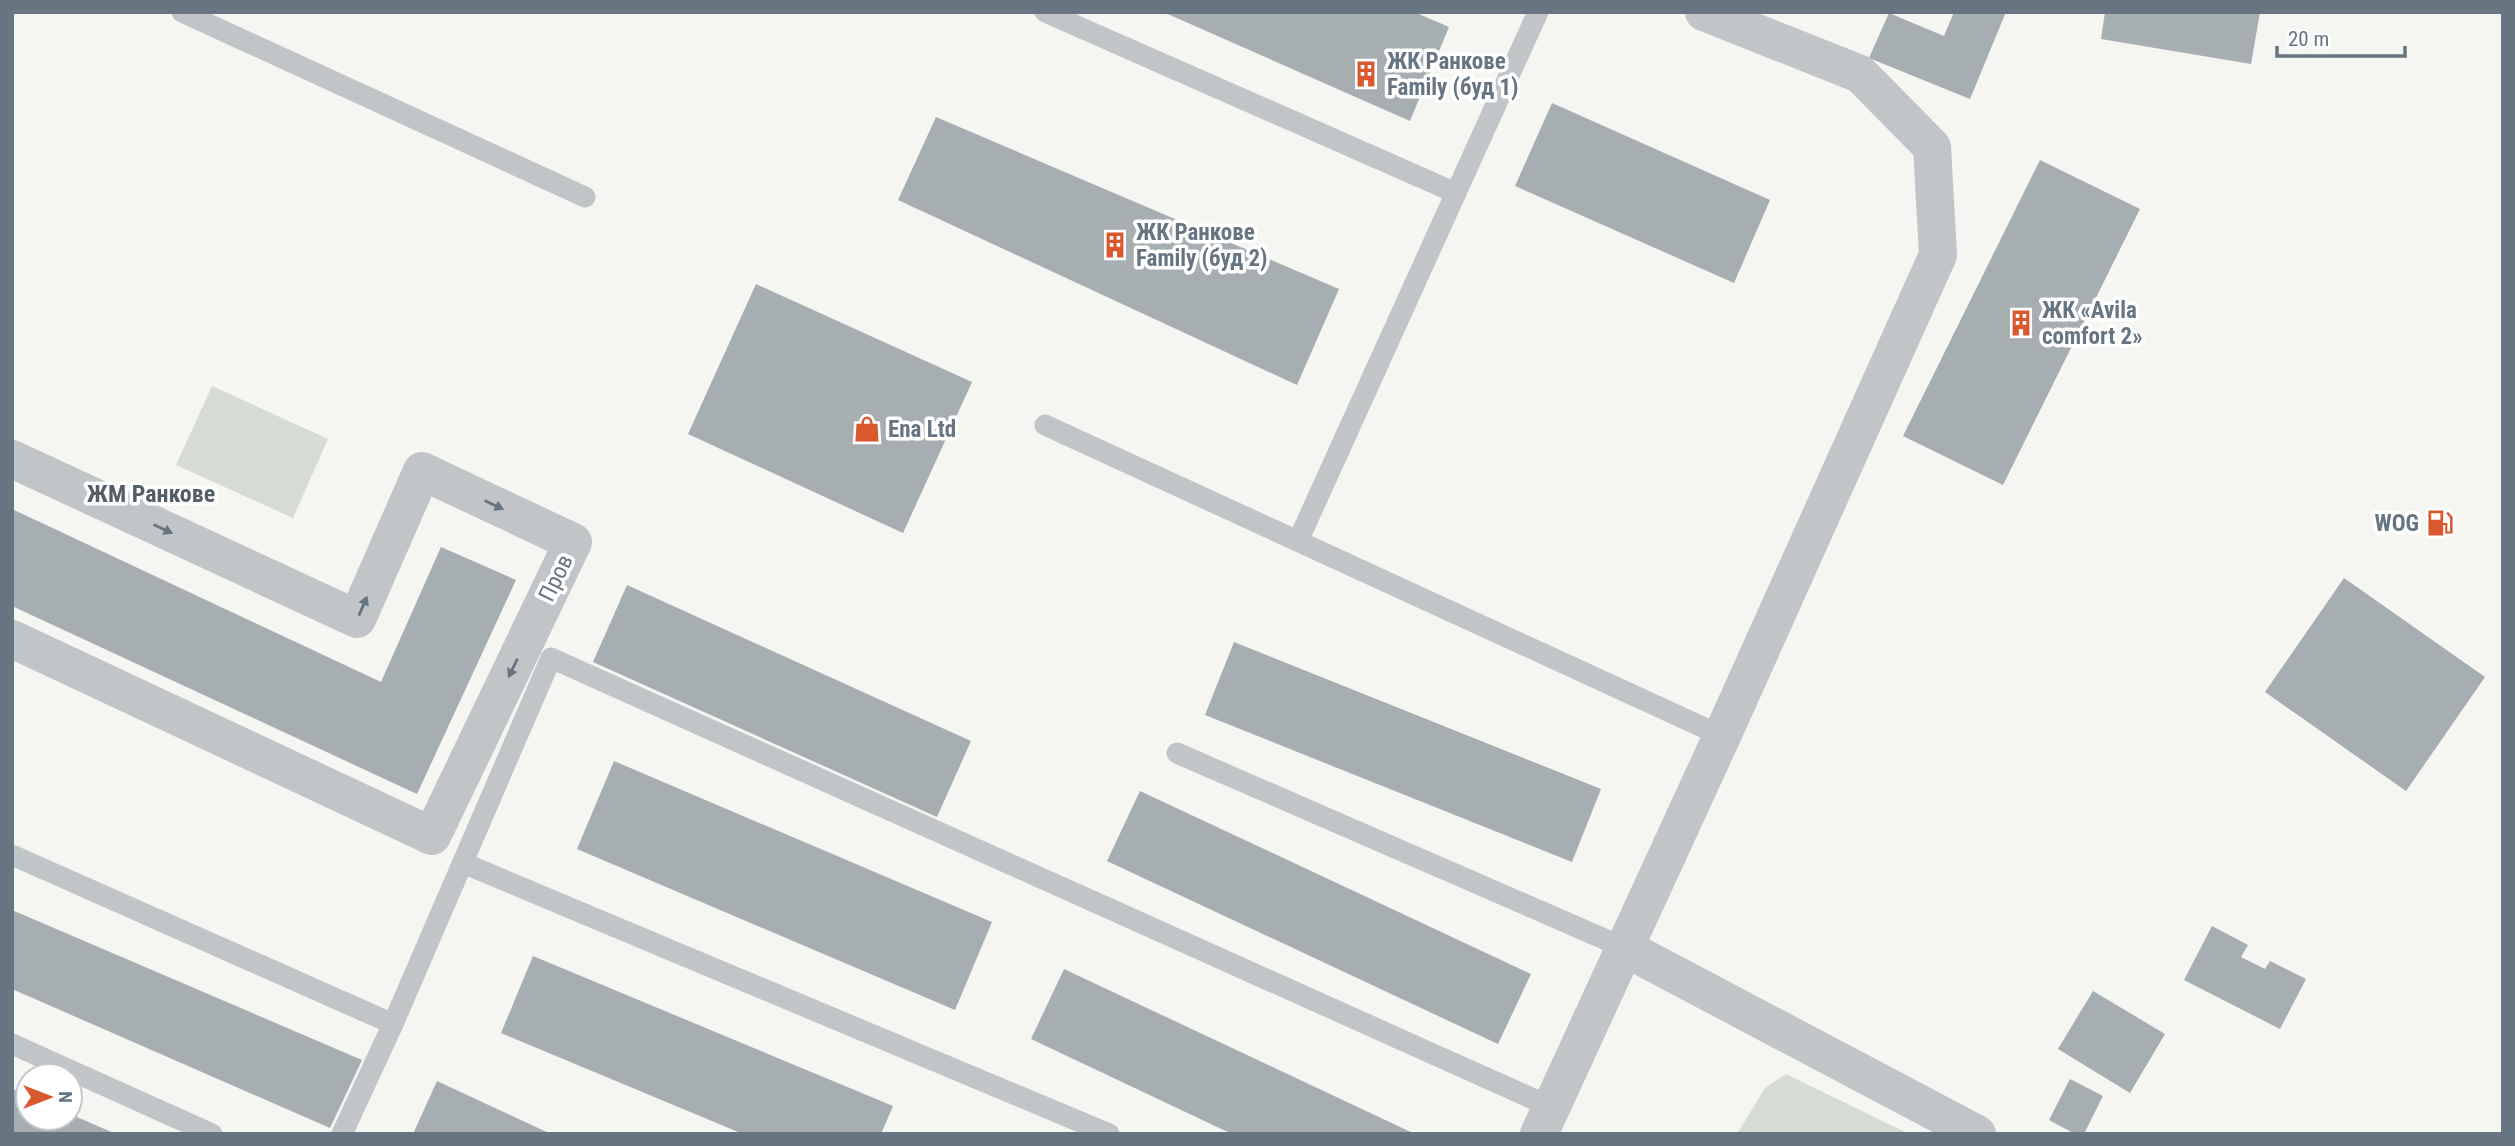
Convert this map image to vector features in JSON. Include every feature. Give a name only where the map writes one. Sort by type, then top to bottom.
[{"type":"street","points":[[1545,1121],[1938,255],[1932,147],[1860,74],[1703,12]]},
{"type":"street","name":"Пров","points":[[12,459],[357,619],[422,471],[573,542],[432,836],[12,639]]},
{"type":"street","points":[[1625,948],[1977,1134]]},
{"type":"lane","points":[[182,12],[585,197]]},
{"type":"lane","points":[[1045,12],[1456,193]]},
{"type":"lane","points":[[1298,541],[1538,12]]},
{"type":"lane","points":[[1045,425],[1722,736]]},
{"type":"lane","points":[[342,1134],[393,1024],[551,658],[1545,1121]]},
{"type":"lane","points":[[1177,754],[1625,948]]},
{"type":"lane","points":[[12,855],[393,1024]]},
{"type":"lane","points":[[463,863],[1108,1134]]},
{"type":"lane","points":[[12,1044],[212,1134]]},
{"type":"shaded area","points":[[212,386],[328,439],[293,518],[176,465]]},
{"type":"shaded area","points":[[1786,1074],[1909,1134],[1737,1134],[1765,1088]]},
{"type":"building","name":"ЖК Ранкове Family (буд 1)","points":[[1163,12],[1414,12],[1449,27],[1410,121]]},
{"type":"building","points":[[1954,12],[2006,12],[1970,99],[1869,58],[1889,13],[1944,36]]},
{"type":"building","points":[[2105,12],[2260,12],[2251,64],[2101,39]]},
{"type":"building","points":[[1552,103],[1770,200],[1734,283],[1515,186]]},
{"type":"building","name":"ЖК Ранкове Family (буд 2)","points":[[936,117],[1339,289],[1297,385],[898,200]]},
{"type":"building","name":"ЖК «Avila comfort 2»","points":[[2040,160],[2140,209],[2003,485],[1903,436]]},
{"type":"building","points":[[756,284],[972,382],[903,533],[688,434]]},
{"type":"building","points":[[12,509],[381,682],[441,547],[516,580],[417,794],[12,606]]},
{"type":"building","points":[[2344,578],[2485,677],[2406,791],[2265,692]]},
{"type":"building","points":[[627,585],[971,741],[937,817],[593,662]]},
{"type":"building","points":[[1234,642],[1601,789],[1572,862],[1205,715]]},
{"type":"building","points":[[614,761],[992,922],[955,1010],[577,849]]},
{"type":"building","points":[[1140,791],[1531,974],[1498,1044],[1107,861]]},
{"type":"building","points":[[12,910],[362,1060],[330,1128],[12,989]]},
{"type":"building","points":[[2212,926],[2248,945],[2241,957],[2265,969],[2270,961],[2306,979],[2280,1029],[2184,980]]},
{"type":"building","points":[[533,956],[893,1106],[881,1134],[743,1134],[501,1033]]},
{"type":"building","points":[[1064,969],[1415,1134],[1232,1134],[1031,1039]]},
{"type":"building","points":[[2093,991],[2165,1034],[2130,1093],[2058,1049]]},
{"type":"building","points":[[2070,1079],[2103,1096],[2084,1134],[2075,1134],[2049,1120]]},
{"type":"building","points":[[437,1081],[551,1134],[413,1134]]},
{"type":"building","points":[[12,1089],[14,1132],[84,1132],[84,1120],[116,1134],[12,1134]]},
{"type":"place","name":"ЖК Ранкове Family (буд 1)","points":[[1366,74]]},
{"type":"place","name":"ЖК Ранкове Family (буд 2)","points":[[1115,245]]},
{"type":"place","name":"ЖК «Avila comfort 2»","points":[[2021,323]]},
{"type":"place","name":"Ena Ltd","points":[[867,429]]},
{"type":"place","name":"WOG","points":[[2440,523]]},
{"type":"district","name":"ЖМ Ранкове","points":[[151,494]]}]
